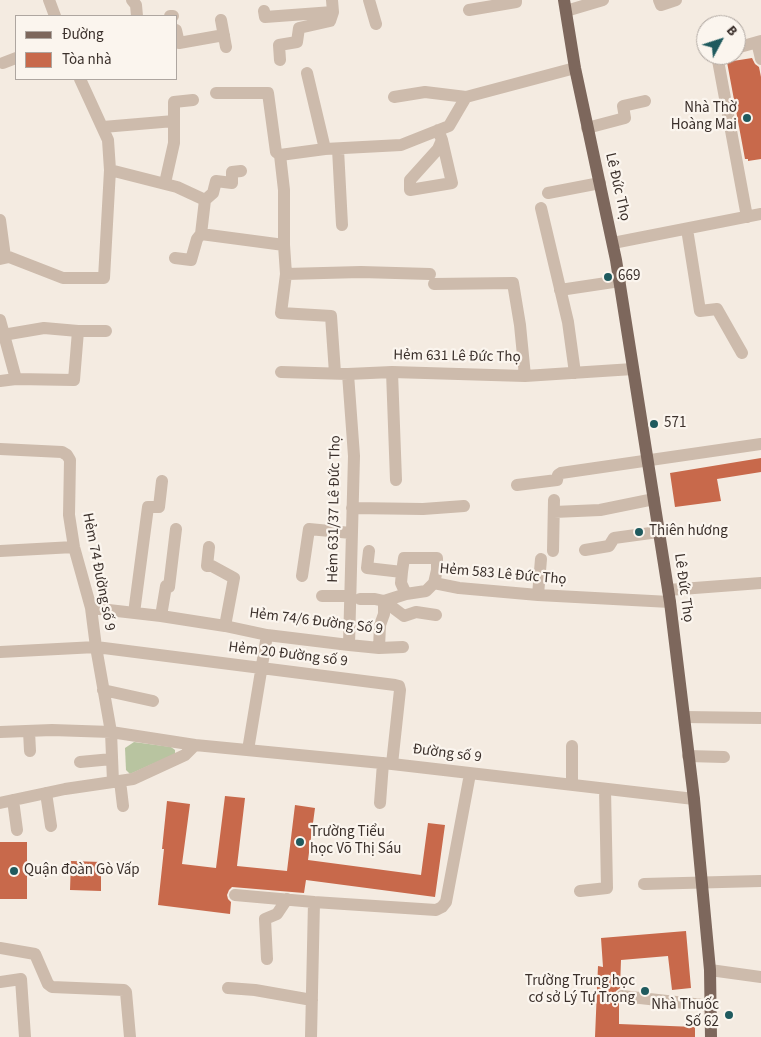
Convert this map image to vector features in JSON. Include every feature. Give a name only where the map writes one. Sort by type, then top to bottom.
[{"type":"main road","name":"Lê Đức Thọ","points":[[565,5],[575,68],[620,281],[646,459],[669,596],[694,799],[702,883],[712,1006],[710,1037]]},
{"type":"street","points":[[49,0],[54,15]]},
{"type":"street","points":[[132,0],[136,5],[137,15]]},
{"type":"street","points":[[369,0],[376,24]]},
{"type":"street","points":[[469,10],[516,2],[516,0]]},
{"type":"street","points":[[565,5],[603,0]]},
{"type":"street","points":[[659,0],[661,5],[676,0]]},
{"type":"street","points":[[264,10],[265,17],[332,6],[330,21],[299,28],[297,42],[279,45],[280,60]]},
{"type":"street","points":[[178,39],[179,43],[225,41],[221,20]]},
{"type":"street","points":[[746,45],[759,42],[761,59]]},
{"type":"street","points":[[3,63],[15,58]]},
{"type":"street","points":[[719,65],[747,217]]},
{"type":"street","points":[[394,97],[425,92],[466,97],[575,68]]},
{"type":"street","points":[[307,73],[331,149],[342,225]]},
{"type":"street","points":[[0,220],[3,258],[9,257],[63,278],[104,278],[110,170],[108,140],[80,80]]},
{"type":"street","points":[[216,93],[268,93],[276,152],[280,156],[284,190],[286,274],[281,313],[331,316],[335,373]]},
{"type":"street","points":[[280,156],[331,149],[402,145],[440,135],[449,126],[466,97]]},
{"type":"street","points":[[165,183],[174,143],[174,102],[193,100]]},
{"type":"street","points":[[587,128],[626,118],[623,106],[645,101]]},
{"type":"street","points":[[103,127],[174,121]]},
{"type":"street","points":[[110,170],[177,186],[205,200]]},
{"type":"street","points":[[175,258],[191,260],[197,239],[201,234],[205,200],[213,193],[216,181],[232,183],[232,172],[241,171]]},
{"type":"street","points":[[548,193],[600,183]]},
{"type":"street","points":[[541,208],[568,322],[575,374]]},
{"type":"street","points":[[613,243],[761,214]]},
{"type":"street","points":[[687,229],[700,311],[716,309],[742,353]]},
{"type":"street","points":[[201,234],[284,245]]},
{"type":"street","points":[[286,274],[361,272],[432,279],[513,283],[520,325],[525,376]]},
{"type":"street","points":[[560,290],[620,281]]},
{"type":"street","points":[[16,379],[1,329],[44,328],[106,331]]},
{"type":"street","points":[[0,381],[16,379],[74,380],[78,331]]},
{"type":"street","name":"Hẻm 631 Lê Đức Thọ","points":[[281,372],[348,374],[392,372],[525,376],[633,369]]},
{"type":"street","points":[[392,372],[396,480]]},
{"type":"street","name":"Hẻm 631/37 Lê Đức Thọ","points":[[348,374],[354,456],[351,533],[355,597],[349,645]]},
{"type":"street","points":[[517,485],[557,480],[561,473],[646,459],[761,444]]},
{"type":"street","name":"Hẻm 74 Đường số 9","points":[[0,449],[62,452],[70,460],[69,515],[74,547],[91,608],[110,732]]},
{"type":"street","points":[[134,613],[148,507],[159,507],[162,481]]},
{"type":"street","points":[[554,551],[554,506],[600,510],[654,499]]},
{"type":"street","points":[[352,508],[424,509],[464,506]]},
{"type":"street","points":[[160,616],[166,586],[169,587],[176,529]]},
{"type":"street","points":[[302,576],[309,529],[351,533]]},
{"type":"street","points":[[585,550],[609,546],[614,538],[658,532]]},
{"type":"street","points":[[0,551],[74,547]]},
{"type":"street","name":"Hẻm 74/6 Đường Số 9","points":[[209,547],[207,566],[212,566],[234,578],[225,626]]},
{"type":"street","points":[[369,551],[367,568],[402,572]]},
{"type":"street","points":[[406,594],[400,583],[404,558],[437,558],[434,583]]},
{"type":"street","points":[[538,595],[541,559]]},
{"type":"street","name":"Hẻm 583 Lê Đức Thọ","points":[[384,601],[406,594],[426,591],[434,583],[459,588],[538,595],[669,596],[761,583]]},
{"type":"street","points":[[322,596],[355,597],[384,601],[404,616],[416,612],[436,615]]},
{"type":"street","points":[[379,648],[384,601]]},
{"type":"street","name":"Hẻm 74/6 Đường Số 9","points":[[91,608],[160,616],[225,626],[267,635],[379,648],[403,647]]},
{"type":"street","points":[[248,750],[260,667],[267,635]]},
{"type":"street","name":"Hẻm 20 Đường số 9","points":[[0,652],[96,647],[399,686],[400,690],[388,764]]},
{"type":"street","points":[[103,690],[153,701]]},
{"type":"street","points":[[684,717],[761,718]]},
{"type":"street","points":[[29,731],[30,751]]},
{"type":"street","name":"Đường số 9","points":[[0,732],[110,732],[196,745],[388,764],[694,799]]},
{"type":"street","points":[[110,732],[112,759],[122,806]]},
{"type":"street","points":[[17,830],[6,801],[133,778],[185,755],[196,745]]},
{"type":"street","points":[[572,746],[572,785]]},
{"type":"street","points":[[688,756],[724,757]]},
{"type":"street","points":[[80,762],[112,759]]},
{"type":"street","points":[[380,804],[388,764]]},
{"type":"street","points":[[235,895],[436,910],[442,907],[446,902],[470,774]]},
{"type":"street","points":[[580,891],[607,888],[604,789]]},
{"type":"street","points":[[46,793],[51,826]]},
{"type":"street","points":[[644,884],[761,881]]},
{"type":"street","points":[[267,959],[265,918],[277,914],[287,899]]},
{"type":"street","points":[[312,1037],[314,902]]},
{"type":"street","points":[[0,948],[35,954],[48,984],[52,987],[124,990],[126,992],[130,1037]]},
{"type":"street","points":[[710,970],[761,977]]},
{"type":"street","points":[[0,982],[21,979],[25,1037]]},
{"type":"street","points":[[228,988],[255,990],[312,1000]]},
{"type":"street","points":[[622,996],[712,1006]]},
{"type":"green space","points":[[134,742],[171,747],[175,750],[175,754],[130,774],[126,770],[125,748]]},
{"type":"building","name":"Nhà Thờ Hoàng Mai","points":[[752,58],[759,67],[761,77],[761,159],[748,161],[748,159],[745,159],[728,65],[746,65],[746,59]]},
{"type":"building","points":[[761,458],[761,472],[717,479],[721,501],[675,507],[670,473]]},
{"type":"building","points":[[225,796],[245,798],[237,866],[287,871],[295,805],[315,808],[308,860],[421,875],[428,823],[445,825],[435,897],[306,880],[304,893],[232,887],[227,895],[231,902],[230,914],[158,905],[167,801],[190,804],[182,864],[216,868]]},
{"type":"building","name":"Quận đoàn Gò Vấp","points":[[0,842],[27,842],[27,899],[0,899]]},
{"type":"building","points":[[71,861],[101,862],[101,891],[70,890]]},
{"type":"building","points":[[686,931],[691,988],[672,990],[668,956],[621,960],[620,988],[614,996],[615,1000],[619,1003],[619,1024],[695,1027],[695,1037],[595,1037],[598,966],[603,967],[601,938]]},
{"type":"place","name":"Nhà Thờ Hoàng Mai","points":[[747,118]]},
{"type":"place","name":"669","points":[[608,277]]},
{"type":"place","name":"571","points":[[654,424]]},
{"type":"place","name":"Thiên hương","points":[[639,532]]},
{"type":"place","name":"Trường Tiểu học Võ Thị Sáu","points":[[300,842]]},
{"type":"place","name":"Quận đoàn Gò Vấp","points":[[14,871]]},
{"type":"place","name":"Trường Trung học cơ sở Lý Tự Trọng","points":[[645,991]]},
{"type":"place","name":"Nhà Thuốc Số 62","points":[[729,1015]]}]
